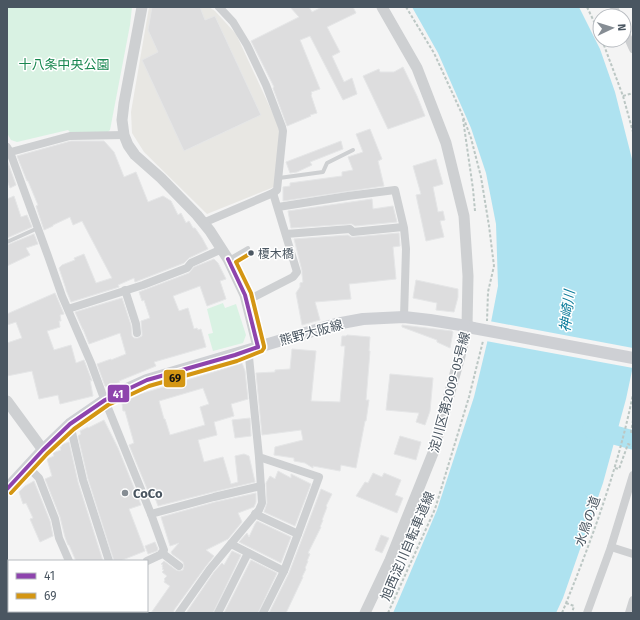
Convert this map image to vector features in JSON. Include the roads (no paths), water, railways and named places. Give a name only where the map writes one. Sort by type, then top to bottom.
[{"type":"main road","name":"熊野大阪線","points":[[7,489],[43,450],[70,424],[105,400],[147,380],[336,324],[363,319],[404,317],[470,327],[633,358]]},
{"type":"street","points":[[142,7],[124,104],[122,120],[124,135],[128,145],[135,155],[161,178],[203,223],[222,249],[245,296],[258,347],[249,357],[262,503],[259,510],[210,569],[179,613]]},
{"type":"street","points":[[203,223],[277,190],[283,131],[266,85],[241,33],[219,7]]},
{"type":"street","name":"淀川区第2009-05号線","points":[[366,613],[390,560],[434,453],[460,356],[470,327],[464,216],[446,143],[417,68],[382,7]]},
{"type":"street","points":[[124,135],[70,136],[8,151],[38,228],[62,296],[91,363],[164,550],[160,555],[148,561]]},
{"type":"street","points":[[278,207],[395,190],[406,249],[404,317]]},
{"type":"street","points":[[246,301],[293,277],[297,272],[273,193]]},
{"type":"street","points":[[286,234],[350,229],[353,232],[403,227]]},
{"type":"street","points":[[68,309],[143,285],[187,268],[191,263],[222,249]]},
{"type":"street","points":[[125,290],[136,324],[137,333]]},
{"type":"street","points":[[7,401],[43,450]]},
{"type":"street","points":[[70,424],[83,480],[110,560]]},
{"type":"street","points":[[259,457],[319,477],[284,570],[263,613]]},
{"type":"street","points":[[28,467],[39,478],[53,514],[59,538],[69,560]]},
{"type":"street","points":[[587,613],[611,547],[633,475]]},
{"type":"street","points":[[151,514],[261,486]]},
{"type":"street","points":[[255,514],[298,534]]},
{"type":"street","points":[[231,544],[284,570]]},
{"type":"street","points":[[611,547],[633,554]]},
{"type":"street","points":[[162,553],[179,566]]},
{"type":"street","points":[[218,613],[248,553]]},
{"type":"street","points":[[629,613],[633,600]]},
{"type":"lane","points":[[278,178],[323,172],[328,163],[353,150]]},
{"type":"lane","points":[[7,242],[38,228]]},
{"type":"lane","points":[[228,259],[248,248]]},
{"type":"water","name":"神崎川","points":[[412,7],[579,7],[592,33],[592,48],[600,48],[615,92],[633,163],[633,366],[626,399],[603,483],[563,598],[556,613],[393,613],[437,510],[474,397],[487,343],[498,286],[496,224],[486,173],[471,128],[438,53]]},
{"type":"waterway","points":[[592,429],[633,440]]},
{"type":"place","name":"榎木橋","points":[[251,253]]},
{"type":"place","name":"CoCo","points":[[125,493]]},
{"type":"park label","name":"十八条中央公園","points":[[64,64]]}]
